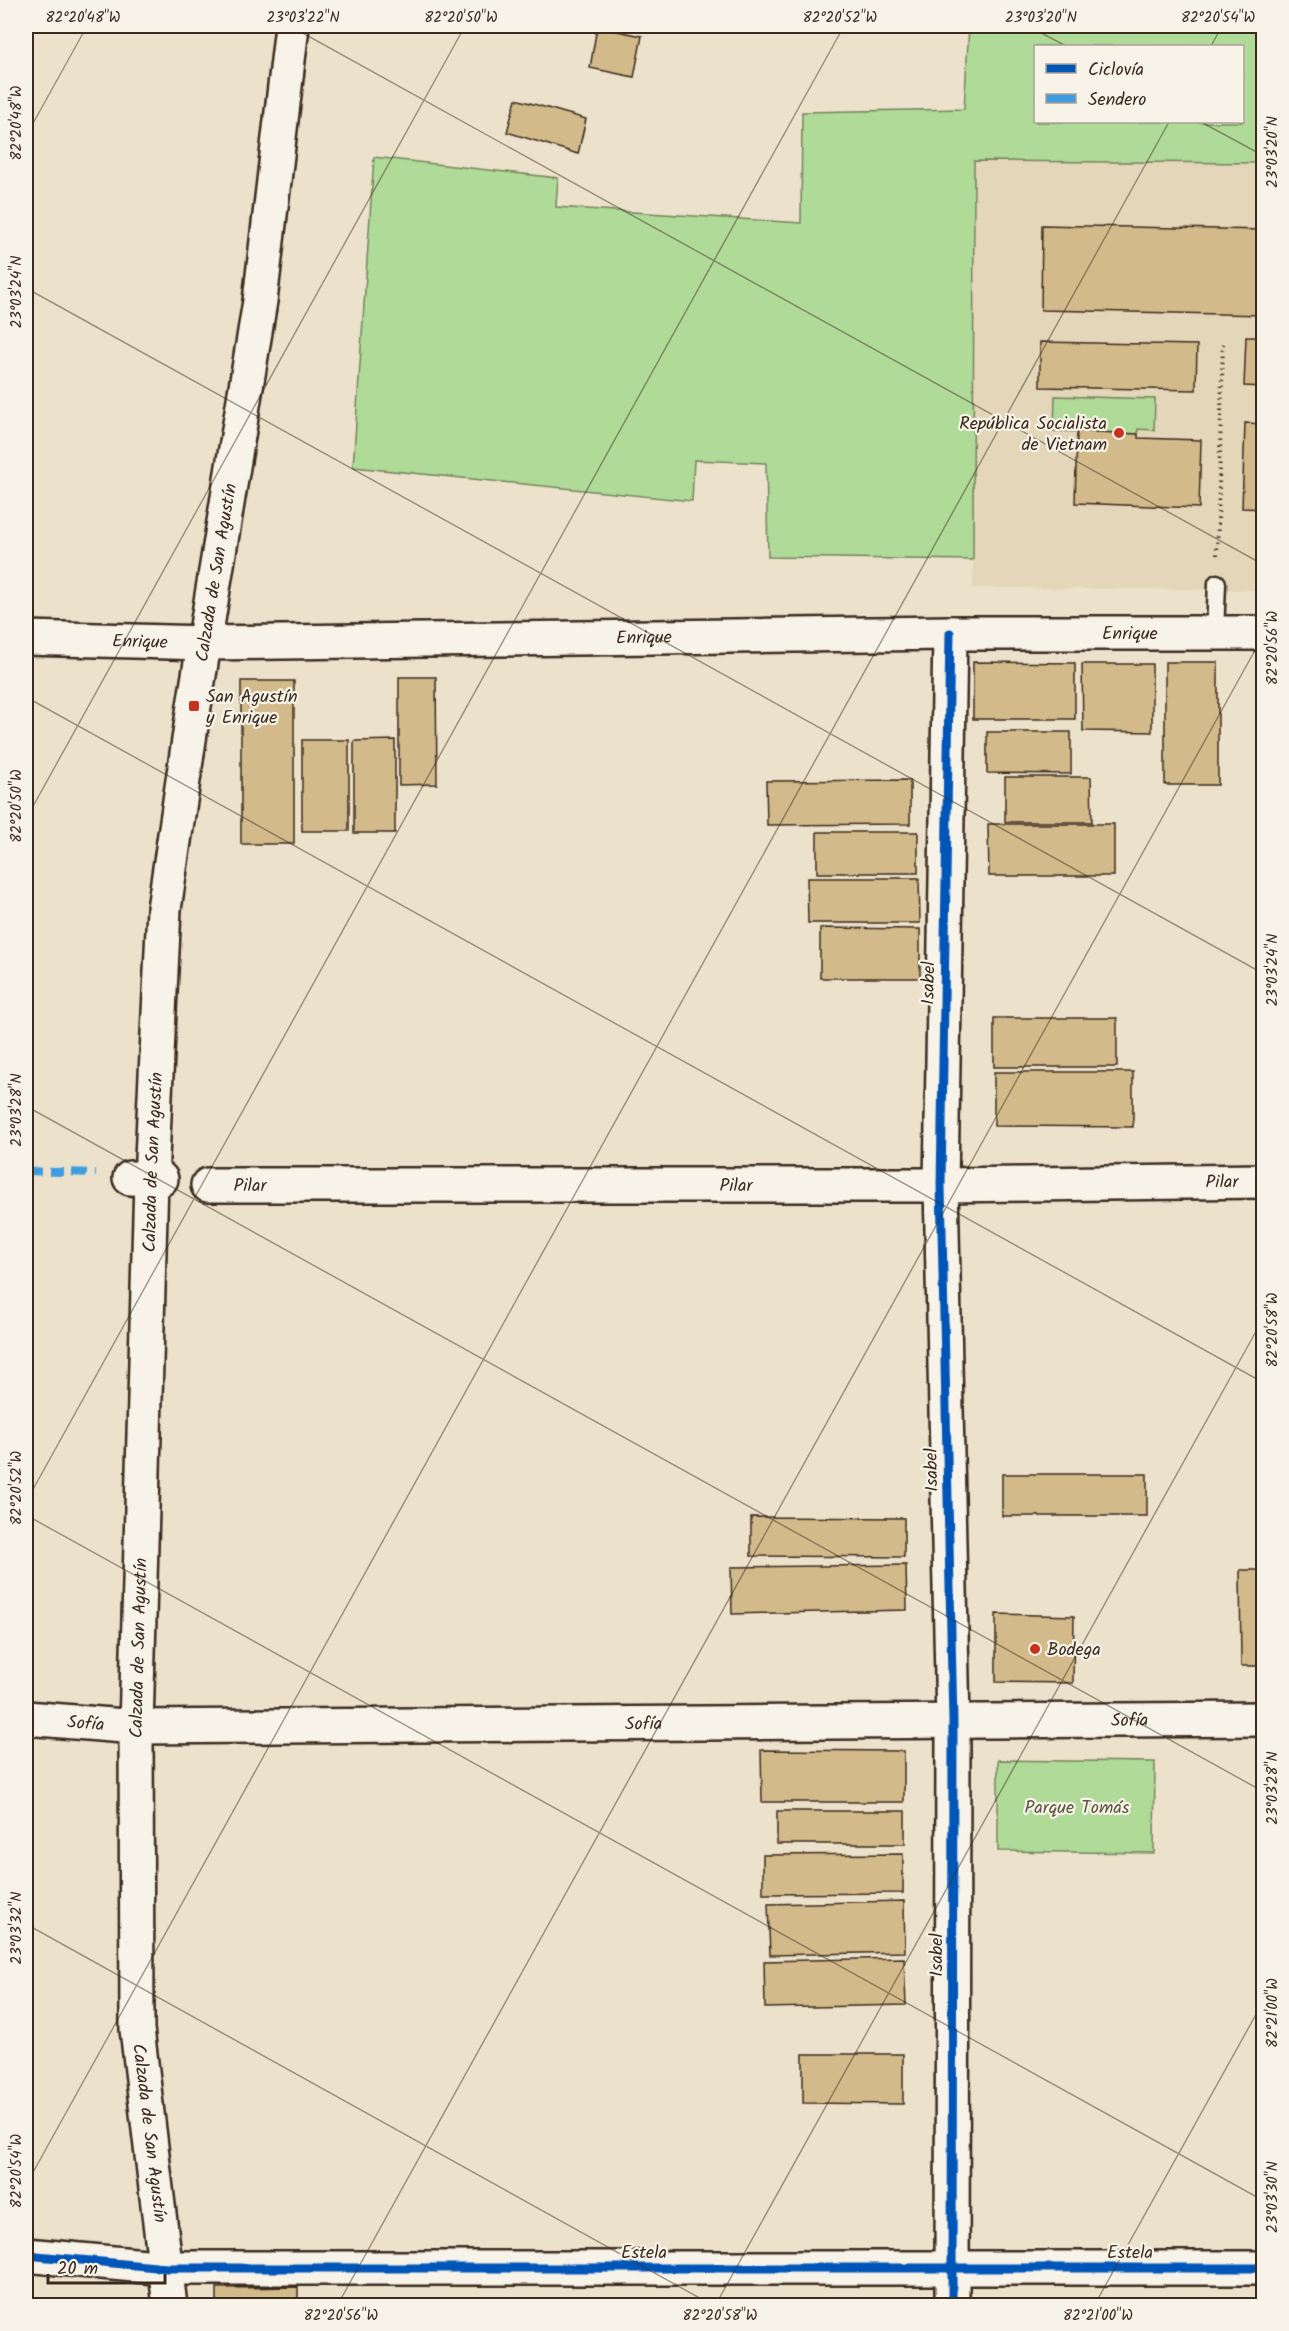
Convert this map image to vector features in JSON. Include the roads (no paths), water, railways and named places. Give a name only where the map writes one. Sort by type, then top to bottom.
[{"type":"street","name":"Calzada de San Agustín","points":[[170,2306],[138,2029],[136,1727],[148,1179],[164,909],[261,302],[292,26]]},
{"type":"street","name":"Enrique","points":[[26,638],[205,643],[950,633],[1263,633]]},
{"type":"street","name":"Isabel","points":[[950,633],[941,1185],[953,1722],[952,2306]]},
{"type":"street","name":"Pilar","points":[[208,1185],[941,1185],[1263,1181]]},
{"type":"street","name":"Sofía","points":[[26,1718],[136,1727],[1263,1719]]},
{"type":"street","name":"Estela","points":[[26,2255],[167,2268],[1263,2268]]},
{"type":"lane","points":[[1215,633],[1216,582]]},
{"type":"place","name":"República Socialista de Vietnam","points":[[1119,433]]},
{"type":"place","name":"San Agustín y Enrique","points":[[194,706]]},
{"type":"place","name":"Bodega","points":[[1035,1649]]},
{"type":"park label","name":"Parque Tomás","points":[[1077,1807]]}]
